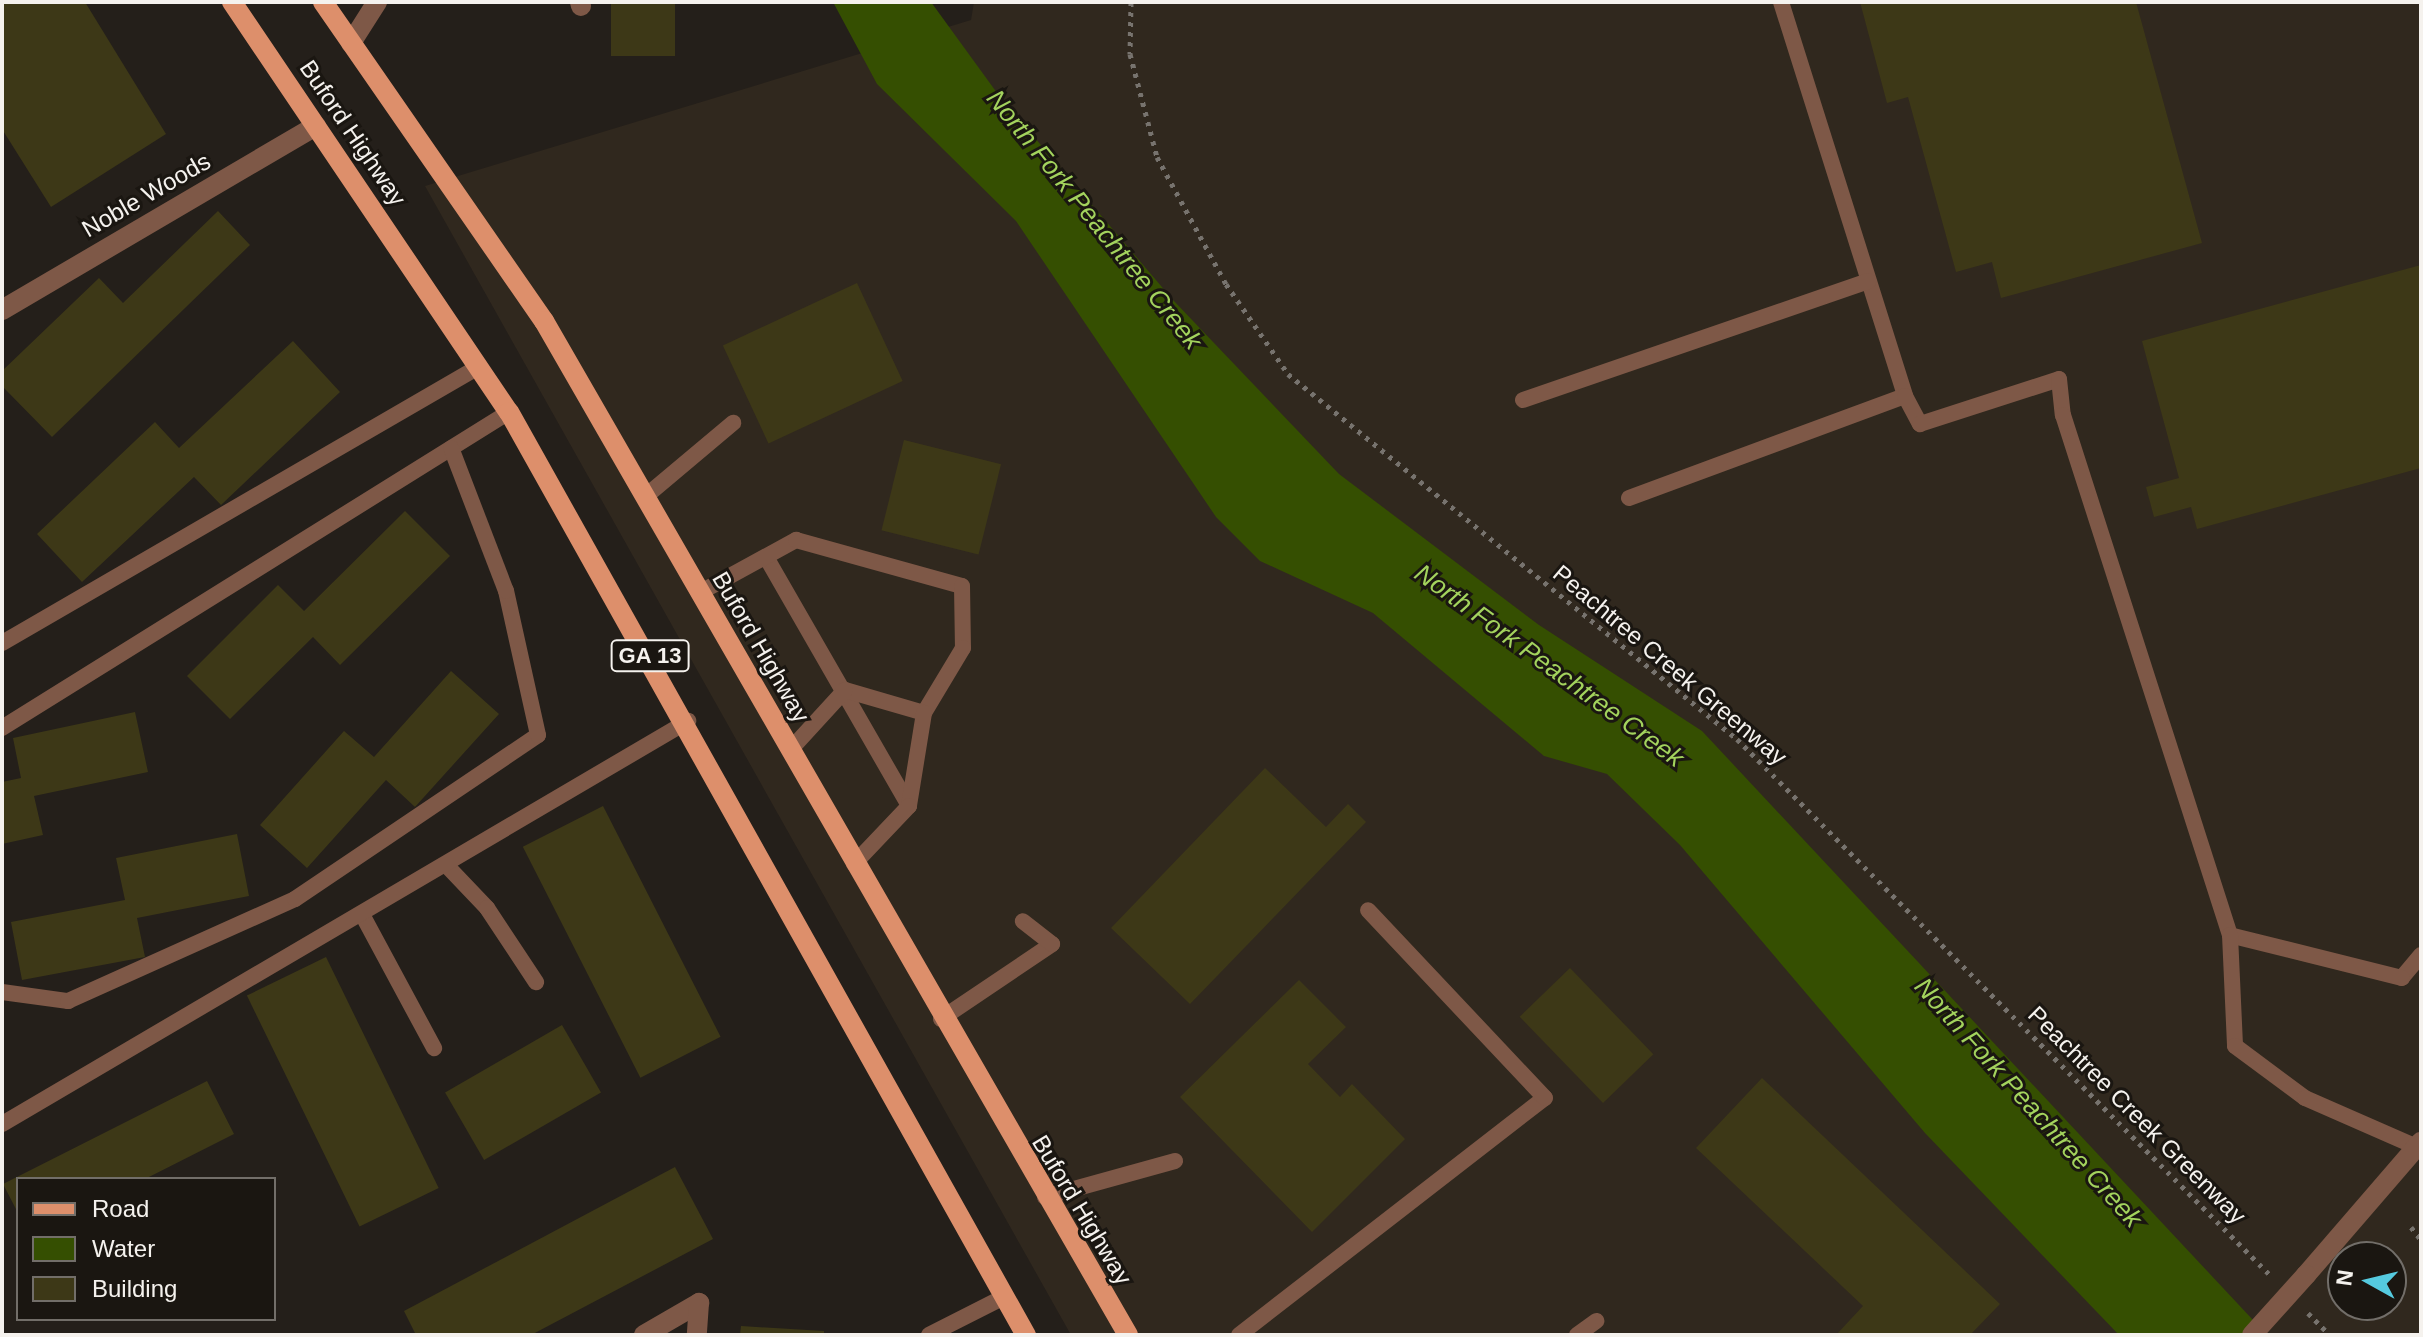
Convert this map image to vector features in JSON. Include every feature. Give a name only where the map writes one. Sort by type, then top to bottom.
[{"type":"main road","name":"Buford Highway","points":[[232,2],[509,412],[688,721],[1026,1335]]},
{"type":"main road","name":"Buford Highway","points":[[323,2],[544,321],[791,749],[941,1019],[1128,1335]]},
{"type":"street","points":[[351,43],[377,2]]},
{"type":"street","name":"Noble Woods","points":[[2,310],[316,126]]},
{"type":"street","points":[[2252,1335],[2420,1146]]},
{"type":"street","points":[[644,1335],[699,1303],[697,1335]]},
{"type":"lane","points":[[1781,2],[1905,396],[1920,424],[2059,379],[2063,415],[2230,935],[2235,1046],[2305,1098],[2420,1146]]},
{"type":"lane","points":[[1523,400],[1868,281]]},
{"type":"lane","points":[[2,643],[480,366]]},
{"type":"lane","points":[[1629,498],[1905,396]]},
{"type":"lane","points":[[2,728],[509,412]]},
{"type":"lane","points":[[646,496],[733,423]]},
{"type":"lane","points":[[2,992],[68,1001],[295,899],[538,735],[506,591],[451,448]]},
{"type":"lane","points":[[699,593],[796,540],[962,586],[963,648],[924,713],[909,806],[854,864]]},
{"type":"lane","points":[[766,557],[909,806]]},
{"type":"lane","points":[[845,690],[924,713]]},
{"type":"lane","points":[[791,749],[845,690]]},
{"type":"lane","points":[[2,1124],[364,918],[688,721]]},
{"type":"lane","points":[[448,867],[487,908],[536,982]]},
{"type":"lane","points":[[1239,1335],[1545,1098],[1368,910]]},
{"type":"lane","points":[[364,918],[434,1048]]},
{"type":"lane","points":[[941,1019],[1052,944],[1023,921]]},
{"type":"lane","points":[[2230,935],[2402,978],[2421,955]]},
{"type":"lane","points":[[1045,1197],[1175,1161]]},
{"type":"lane","points":[[929,1335],[1004,1297]]},
{"type":"lane","points":[[1577,1335],[1596,1321]]},
{"type":"path","name":"Peachtree Creek Greenway","points":[[1131,2],[1130,54],[1157,157],[1226,284],[1288,374],[1737,739],[2274,1279]]},
{"type":"path","points":[[2411,1227],[2421,1240]]},
{"type":"path","points":[[2296,1301],[2330,1335]]},
{"type":"shaded area","points":[[974,2],[2421,2],[2421,1335],[1071,1335],[425,186],[971,20]]},
{"type":"water","name":"North Fork Peachtree Creek","points":[[833,2],[931,2],[1000,97],[1173,300],[1339,474],[1539,625],[1702,731],[2267,1335],[2119,1335],[1925,1133],[1680,845],[1607,774],[1544,756],[1373,613],[1260,561],[1216,517],[1016,221],[877,84]]},
{"type":"building","points":[[2,2],[85,2],[166,134],[51,207],[2,129]]},
{"type":"building","points":[[611,2],[675,2],[675,56],[611,56]]},
{"type":"building","points":[[1860,2],[2136,2],[2202,243],[2001,298],[1992,262],[1956,272],[1908,97],[1887,103]]},
{"type":"building","points":[[218,211],[250,245],[52,437],[2,386],[2,371],[99,278],[123,303]]},
{"type":"building","points":[[2421,265],[2421,468],[2197,529],[2191,507],[2154,517],[2146,487],[2179,478],[2142,341]]},
{"type":"building","points":[[857,283],[903,381],[769,443],[723,346]]},
{"type":"building","points":[[293,341],[340,392],[221,505],[194,477],[82,582],[37,534],[155,422],[179,448]]},
{"type":"building","points":[[904,440],[1001,464],[979,554],[882,530]]},
{"type":"building","points":[[405,511],[450,556],[340,665],[313,637],[230,719],[187,676],[278,585],[304,611]]},
{"type":"building","points":[[451,671],[499,714],[415,807],[386,780],[307,868],[260,825],[344,731],[374,757]]},
{"type":"building","points":[[135,712],[148,772],[34,796],[43,835],[2,844],[2,782],[21,778],[13,738]]},
{"type":"building","points":[[1265,768],[1326,827],[1348,804],[1366,822],[1190,1004],[1111,928]]},
{"type":"building","points":[[603,806],[721,1037],[640,1078],[523,847]]},
{"type":"building","points":[[237,834],[249,896],[137,918],[145,957],[22,980],[11,922],[125,900],[116,858]]},
{"type":"building","points":[[326,957],[439,1188],[360,1227],[247,996]]},
{"type":"building","points":[[1570,968],[1653,1054],[1603,1103],[1520,1017]]},
{"type":"building","points":[[1299,980],[1346,1027],[1308,1064],[1340,1097],[1352,1084],[1405,1139],[1312,1232],[1180,1097]]},
{"type":"building","points":[[562,1025],[601,1093],[484,1160],[445,1092]]},
{"type":"building","points":[[1762,1078],[2000,1304],[1970,1335],[1836,1335],[1863,1306],[1696,1148]]},
{"type":"building","points":[[207,1081],[234,1134],[149,1177],[17,1177]]},
{"type":"building","points":[[675,1167],[713,1239],[531,1335],[416,1335],[404,1311]]},
{"type":"building","points":[[16,1177],[16,1209],[3,1184]]},
{"type":"building","points":[[741,1326],[824,1331],[824,1335],[740,1335]]}]
